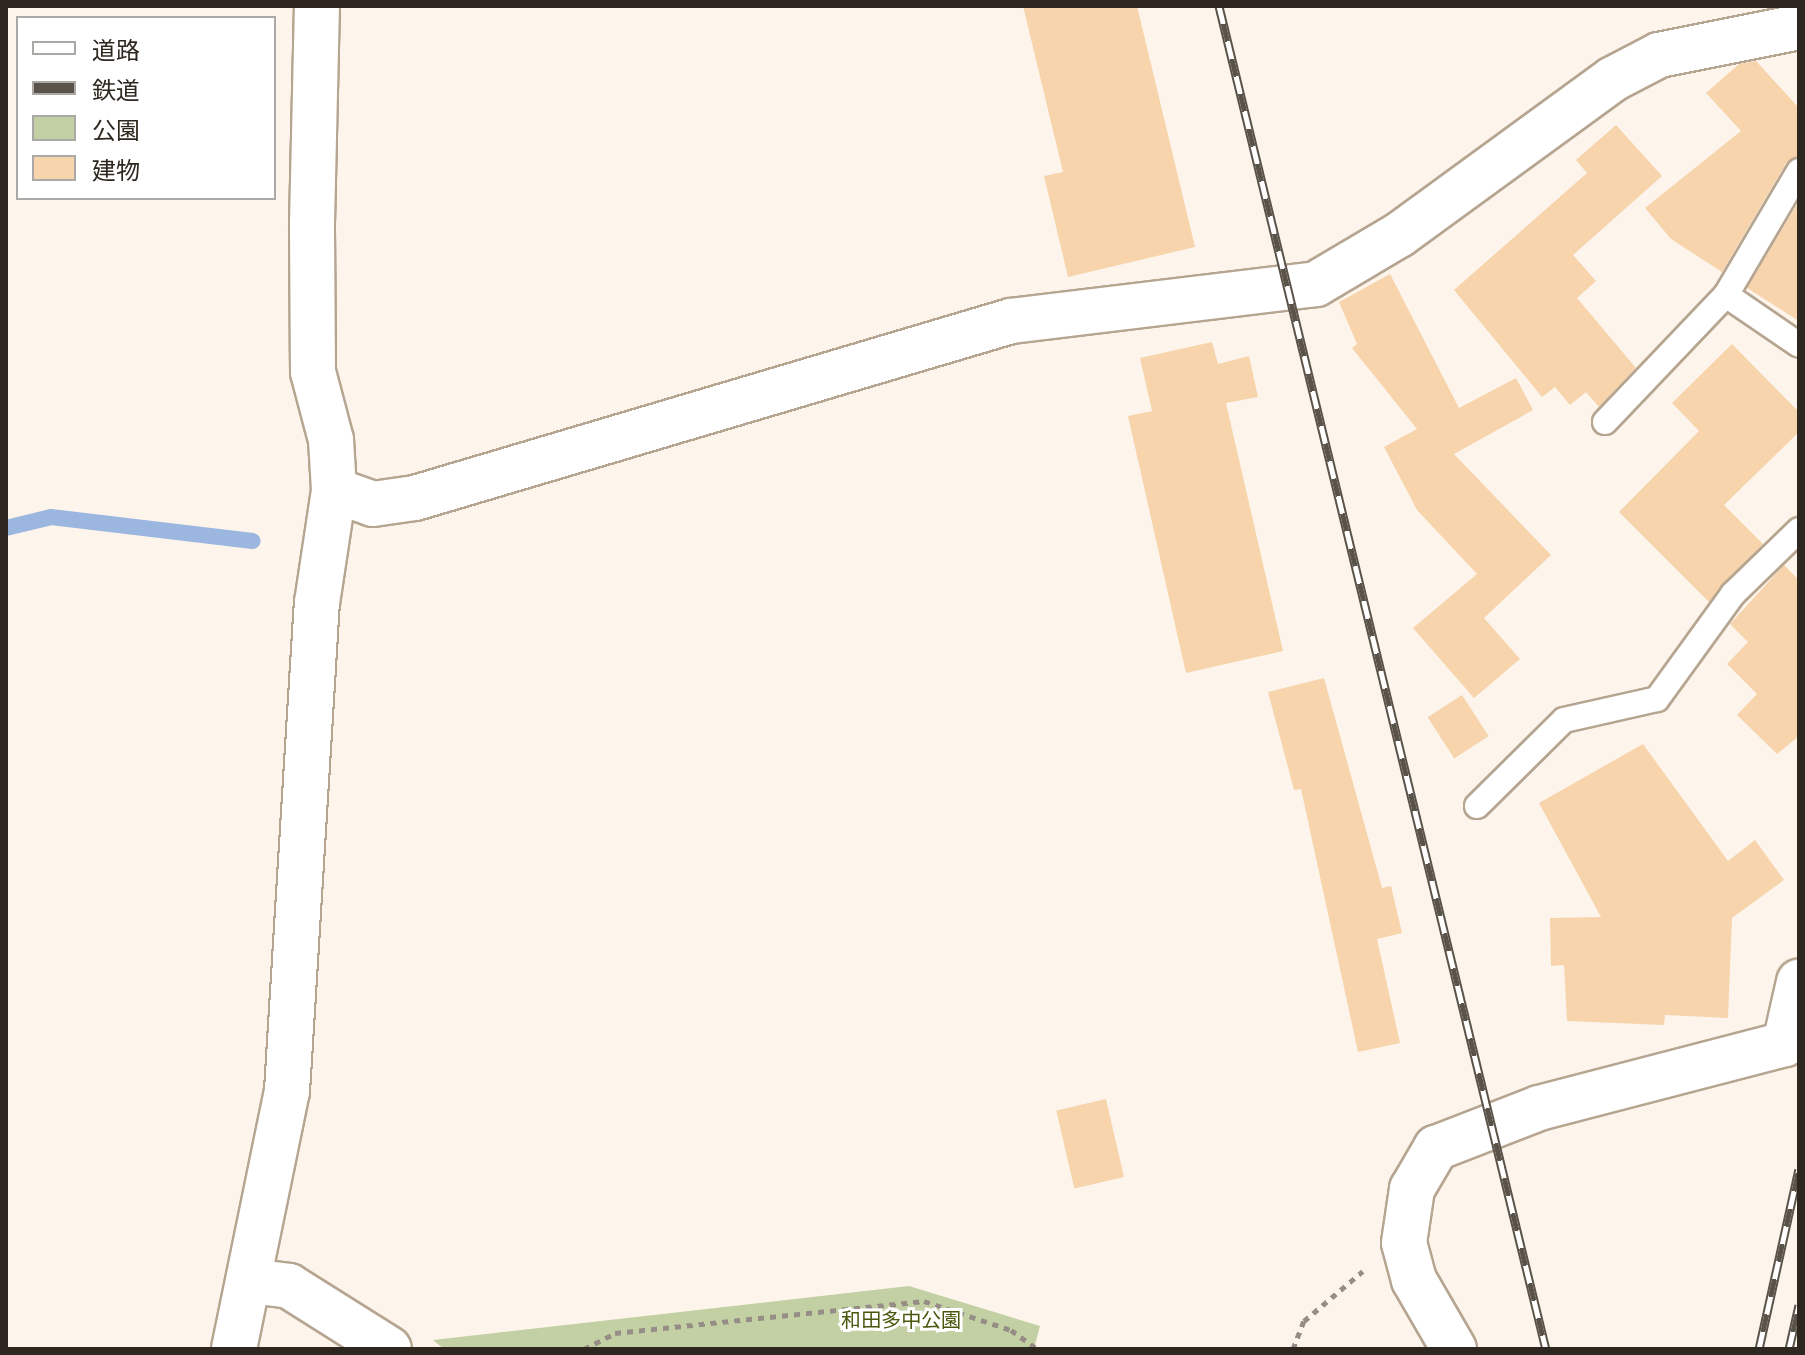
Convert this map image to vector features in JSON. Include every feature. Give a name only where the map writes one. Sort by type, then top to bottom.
[{"type":"street","points":[[234,1349],[287,1091],[317,603],[334,490],[331,440],[313,372],[312,224],[317,6]]},
{"type":"street","points":[[334,490],[373,504],[415,498],[1011,321],[1316,284],[1399,235],[1613,79],[1740,20],[1799,27]]},
{"type":"street","points":[[1454,1349],[1414,1280],[1404,1243],[1412,1189],[1436,1148],[1539,1108],[1792,1045],[1799,982]]},
{"type":"street","points":[[250,1281],[289,1286],[389,1349]]},
{"type":"lane","points":[[1605,422],[1726,295],[1799,171]]},
{"type":"lane","points":[[1726,295],[1799,345]]},
{"type":"lane","points":[[1477,806],[1564,720],[1657,699],[1733,594],[1799,530]]},
{"type":"path","points":[[1293,1349],[1304,1321],[1375,1259]]},
{"type":"path","points":[[584,1349],[615,1333],[924,1301],[1011,1330],[1035,1349]]},
{"type":"green space","name":"和田多中公園","points":[[909,1286],[1040,1326],[1034,1349],[444,1349],[433,1340]]},
{"type":"building","points":[[1023,6],[1137,6],[1195,247],[1068,277],[1044,176],[1063,172]]},
{"type":"building","points":[[1756,61],[1799,108],[1799,156],[1786,163],[1722,272],[1671,239],[1645,208],[1741,131],[1706,93],[1739,64]]},
{"type":"building","points":[[1616,125],[1662,176],[1573,255],[1596,281],[1577,298],[1636,368],[1599,407],[1586,392],[1570,405],[1555,387],[1542,397],[1454,290],[1587,173],[1576,160]]},
{"type":"building","points":[[1799,201],[1799,321],[1747,288]]},
{"type":"building","points":[[1390,274],[1459,408],[1516,378],[1533,410],[1454,454],[1551,555],[1484,618],[1520,659],[1474,698],[1413,628],[1477,574],[1417,510],[1384,447],[1417,429],[1352,348],[1357,344],[1339,302]]},
{"type":"building","points":[[1212,342],[1218,364],[1249,356],[1258,397],[1226,403],[1283,651],[1186,673],[1128,416],[1152,411],[1140,358]]},
{"type":"building","points":[[1732,344],[1799,412],[1799,432],[1724,505],[1763,544],[1709,602],[1619,512],[1699,431],[1672,403]]},
{"type":"building","points":[[1784,565],[1799,580],[1799,736],[1777,754],[1737,715],[1757,694],[1727,664],[1748,642],[1730,624]]},
{"type":"building","points":[[1324,678],[1382,888],[1391,886],[1402,933],[1377,939],[1400,1043],[1358,1052],[1301,789],[1294,790],[1268,692]]},
{"type":"building","points":[[1462,695],[1489,736],[1454,758],[1428,717]]},
{"type":"building","points":[[1643,744],[1728,861],[1755,840],[1784,880],[1732,918],[1728,1018],[1665,1015],[1664,1025],[1567,1021],[1564,965],[1551,966],[1550,918],[1601,917],[1539,803]]},
{"type":"building","points":[[1106,1099],[1124,1177],[1074,1188],[1056,1110]]},
{"type":"waterway","points":[[6,528],[51,517],[253,541]]},
{"type":"railway","points":[[1219,6],[1546,1349]]},
{"type":"railway","points":[[1759,1349],[1799,1169]]},
{"type":"railway","points":[[1789,1349],[1799,1305]]}]
